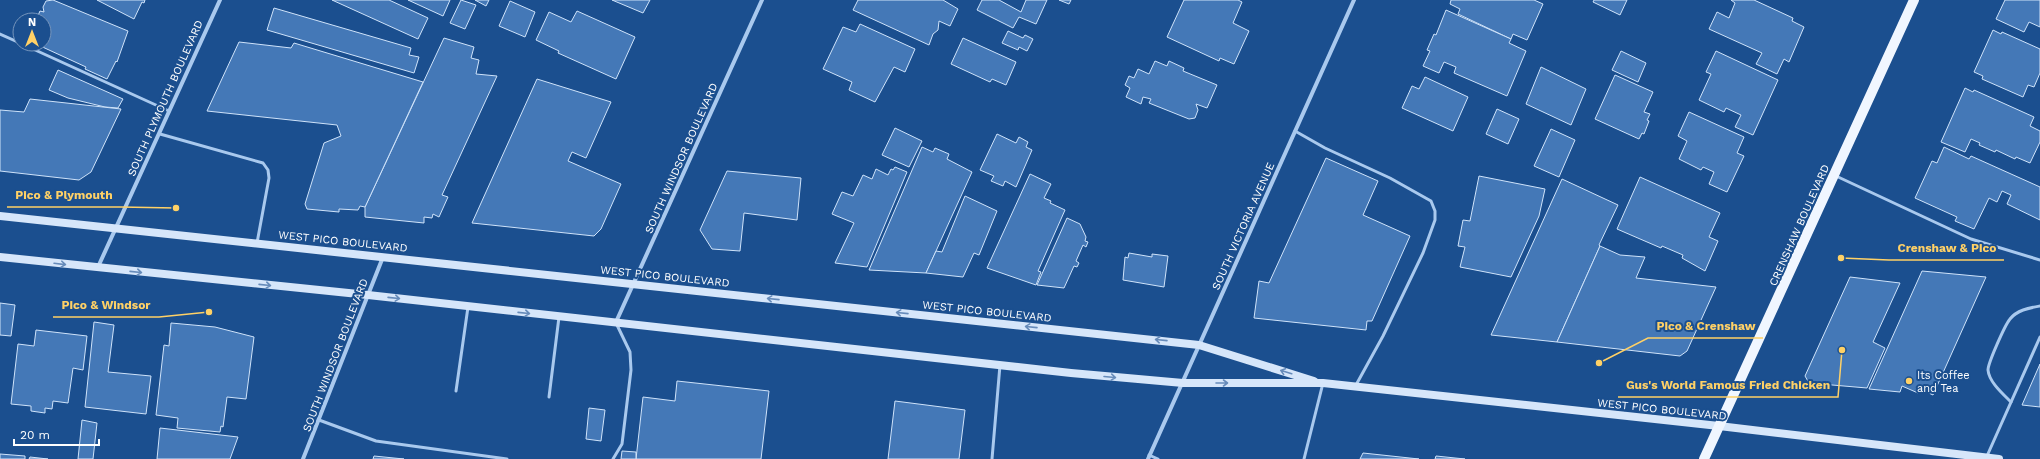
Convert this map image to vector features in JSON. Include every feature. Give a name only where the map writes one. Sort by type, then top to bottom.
[{"type":"main road","name":"CRENSHAW BOULEVARD","points":[[1704,459],[1914,0]]},
{"type":"main road","name":"WEST PICO BOULEVARD","points":[[0,216],[1199,345],[1323,384]]},
{"type":"main road","name":"WEST PICO BOULEVARD","points":[[0,257],[368,295],[1000,366],[1182,383],[1323,384],[1356,387],[1719,426],[1940,456],[1986,457],[1999,459]]},
{"type":"street","name":"SOUTH PLYMOUTH BOULEVARD","points":[[97,268],[160,134],[220,0]]},
{"type":"street","name":"SOUTH WINDSOR BOULEVARD","points":[[616,323],[762,0]]},
{"type":"street","name":"SOUTH VICTORIA AVENUE","points":[[1149,457],[1354,0]]},
{"type":"street","name":"SOUTH WINDSOR BOULEVARD","points":[[303,459],[383,257]]},
{"type":"lane","points":[[0,34],[12,40]]},
{"type":"lane","points":[[39,52],[170,111]]},
{"type":"lane","points":[[1295,131],[1325,148],[1390,178],[1431,201],[1436,211],[1435,220],[1423,253],[1383,336],[1356,387]]},
{"type":"lane","points":[[160,134],[263,163],[268,170],[269,178],[257,243]]},
{"type":"lane","points":[[1834,175],[1971,239],[2040,260]]},
{"type":"lane","points":[[2011,402],[1998,389],[1988,371],[1990,359],[2010,319],[2023,309],[2040,306]]},
{"type":"lane","points":[[456,391],[468,307]]},
{"type":"lane","points":[[549,397],[559,317]]},
{"type":"lane","points":[[614,459],[622,444],[631,370],[630,352],[616,323]]},
{"type":"lane","points":[[1986,457],[2040,337]]},
{"type":"lane","points":[[992,459],[1000,366]]},
{"type":"lane","points":[[1304,459],[1323,384]]},
{"type":"lane","points":[[319,420],[376,441],[507,459]]},
{"type":"lane","points":[[1149,457],[1158,459]]},
{"type":"building","points":[[53,0],[128,31],[117,62],[116,61],[107,79],[85,69],[86,67],[52,51],[52,12],[44,12],[43,7],[46,1]]},
{"type":"building","points":[[97,0],[145,0],[144,3],[142,2],[134,19]]},
{"type":"building","points":[[332,0],[389,0],[428,18],[418,39]]},
{"type":"building","points":[[408,0],[450,0],[443,16]]},
{"type":"building","points":[[461,0],[476,5],[465,29],[450,23]]},
{"type":"building","points":[[475,0],[489,0],[486,6]]},
{"type":"building","points":[[612,0],[650,0],[643,13]]},
{"type":"building","points":[[858,0],[943,0],[958,9],[950,26],[939,21],[938,30],[933,34],[929,45],[853,10]]},
{"type":"building","points":[[982,0],[999,0],[1021,12],[1026,0],[1047,0],[1036,24],[1019,17],[1013,28],[977,10]]},
{"type":"building","points":[[1059,0],[1071,0],[1069,4]]},
{"type":"building","points":[[1184,0],[1238,0],[1242,2],[1233,23],[1249,31],[1234,64],[1220,58],[1219,61],[1167,37]]},
{"type":"building","points":[[1451,0],[1534,0],[1543,4],[1527,40],[1513,34],[1511,39],[1458,14],[1460,9],[1450,4]]},
{"type":"building","points":[[1594,0],[1627,0],[1620,15],[1593,2]]},
{"type":"building","points":[[1731,0],[1754,0],[1793,18],[1792,21],[1804,27],[1789,62],[1784,59],[1777,74],[1756,64],[1762,53],[1709,29],[1717,12],[1729,18],[1735,3]]},
{"type":"building","points":[[2005,0],[2040,0],[2040,27],[2029,22],[2024,32],[1996,19]]},
{"type":"building","points":[[510,1],[535,12],[525,37],[499,26]]},
{"type":"building","points":[[274,8],[411,48],[409,55],[419,57],[414,73],[267,30]]},
{"type":"building","points":[[1446,10],[1511,39],[1509,43],[1526,51],[1507,96],[1454,73],[1456,67],[1444,62],[1439,73],[1423,66],[1430,51],[1427,50],[1434,34],[1436,35]]},
{"type":"building","points":[[577,11],[635,37],[616,79],[558,53],[559,51],[536,40],[549,12],[571,22]]},
{"type":"building","points":[[860,24],[915,49],[905,72],[894,67],[875,102],[849,90],[852,82],[823,69],[843,27],[856,32]]},
{"type":"building","points":[[1993,30],[2001,34],[2002,32],[2040,49],[2040,73],[2034,87],[2028,85],[2023,97],[1982,79],[1983,76],[1974,72]]},
{"type":"building","points":[[1008,31],[1023,38],[1025,35],[1033,39],[1027,51],[1019,47],[1018,50],[1002,43]]},
{"type":"building","points":[[444,38],[474,47],[471,58],[479,60],[476,74],[497,76],[442,195],[448,197],[439,217],[433,214],[432,218],[424,217],[424,223],[365,217],[365,207]]},
{"type":"building","points":[[963,38],[1016,62],[1006,85],[992,79],[990,82],[951,64]]},
{"type":"building","points":[[239,42],[291,48],[294,43],[423,82],[365,207],[360,206],[358,210],[339,209],[339,212],[307,209],[305,204],[324,143],[341,136],[337,125],[207,111]]},
{"type":"building","points":[[1621,51],[1646,63],[1638,82],[1612,70]]},
{"type":"building","points":[[1716,51],[1778,80],[1753,135],[1735,127],[1741,115],[1726,108],[1724,112],[1699,100],[1711,74],[1706,72]]},
{"type":"building","points":[[1155,61],[1167,66],[1169,61],[1184,68],[1183,71],[1217,85],[1207,108],[1196,104],[1198,110],[1195,118],[1189,119],[1149,103],[1151,99],[1143,97],[1141,104],[1126,97],[1130,88],[1125,85],[1129,76],[1134,78],[1138,69],[1149,74]]},
{"type":"building","points":[[1541,67],[1586,89],[1571,125],[1526,104]]},
{"type":"building","points":[[58,70],[123,99],[118,108],[105,107],[68,98],[49,90]]},
{"type":"building","points":[[1615,75],[1653,92],[1644,112],[1650,114],[1647,120],[1649,121],[1644,134],[1642,133],[1639,139],[1595,119]]},
{"type":"building","points":[[1425,77],[1468,97],[1453,131],[1402,108],[1412,86],[1419,89]]},
{"type":"building","points":[[537,79],[611,102],[586,158],[572,152],[568,161],[621,184],[601,229],[594,236],[472,223]]},
{"type":"building","points":[[1965,88],[1973,92],[1974,90],[2034,117],[2030,126],[2040,131],[2040,142],[2030,163],[2016,157],[2015,159],[1996,150],[1995,152],[1979,145],[1980,143],[1971,139],[1965,152],[1941,142]]},
{"type":"building","points":[[30,99],[121,109],[91,172],[79,180],[0,171],[0,110],[24,112]]},
{"type":"building","points":[[1497,109],[1519,119],[1508,144],[1486,134]]},
{"type":"building","points":[[1689,112],[1744,137],[1737,153],[1744,156],[1727,192],[1709,184],[1714,172],[1703,167],[1701,170],[1679,159],[1687,141],[1678,136]]},
{"type":"building","points":[[895,128],[922,141],[909,167],[882,155]]},
{"type":"building","points":[[1551,129],[1575,140],[1559,177],[1534,166]]},
{"type":"building","points":[[997,134],[1016,143],[1019,137],[1028,142],[1026,147],[1032,150],[1016,187],[1005,181],[1003,186],[991,181],[994,176],[980,170]]},
{"type":"building","points":[[922,147],[933,152],[935,148],[949,154],[947,159],[972,172],[926,273],[869,270]]},
{"type":"building","points":[[1944,147],[1969,159],[1971,156],[2040,187],[2040,220],[2007,204],[2011,195],[2002,191],[1997,202],[1989,198],[1974,229],[1955,221],[1957,217],[1915,198],[1932,161],[1937,163]]},
{"type":"building","points":[[1326,158],[1378,181],[1363,215],[1410,236],[1372,321],[1367,321],[1366,330],[1254,318],[1259,281],[1269,283]]},
{"type":"building","points":[[895,167],[907,172],[867,267],[835,263],[854,223],[832,214],[842,192],[853,196],[863,175],[872,179],[876,169],[888,175],[891,169],[893,170]]},
{"type":"building","points":[[727,171],[801,178],[797,220],[744,213],[740,251],[712,249],[700,230]]},
{"type":"building","points":[[1030,174],[1051,184],[1044,198],[1051,201],[1050,203],[1065,210],[1038,271],[1041,272],[1036,285],[987,268]]},
{"type":"building","points":[[1479,176],[1545,189],[1539,216],[1511,277],[1460,267],[1465,247],[1458,246],[1463,220],[1470,221]]},
{"type":"building","points":[[1640,177],[1720,213],[1709,237],[1718,241],[1705,271],[1682,258],[1683,255],[1662,246],[1661,248],[1617,229]]},
{"type":"building","points":[[1562,179],[1618,205],[1557,342],[1491,335]]},
{"type":"building","points":[[965,196],[997,211],[979,255],[974,253],[963,277],[926,273],[936,251],[942,252]]},
{"type":"building","points":[[1067,218],[1080,224],[1086,237],[1085,241],[1088,242],[1086,247],[1083,245],[1076,261],[1079,263],[1077,267],[1074,266],[1064,288],[1037,285]]},
{"type":"building","points":[[1600,246],[1620,255],[1645,257],[1636,278],[1716,287],[1687,351],[1680,356],[1557,342]]},
{"type":"building","points":[[1129,253],[1152,257],[1152,254],[1168,256],[1164,287],[1123,280],[1125,257],[1128,258]]},
{"type":"building","points":[[1922,271],[1986,277],[1933,395],[1920,389],[1918,393],[1902,386],[1900,392],[1869,389]]},
{"type":"building","points":[[1850,277],[1900,283],[1873,342],[1885,348],[1867,388],[1809,383],[1805,376]]},
{"type":"building","points":[[0,303],[15,305],[11,336],[0,335]]},
{"type":"building","points":[[94,322],[114,325],[108,372],[151,376],[146,414],[85,407]]},
{"type":"building","points":[[171,323],[215,327],[254,337],[246,399],[227,397],[223,427],[221,426],[220,432],[177,428],[178,418],[156,415],[164,345],[169,346]]},
{"type":"building","points":[[36,330],[87,336],[83,370],[73,368],[68,403],[53,401],[52,409],[45,408],[45,413],[31,411],[31,406],[11,404],[18,344],[34,346]]},
{"type":"building","points":[[2040,364],[2040,407],[2022,405]]},
{"type":"building","points":[[677,381],[769,391],[761,459],[636,459],[643,397],[675,401]]},
{"type":"building","points":[[895,401],[965,410],[959,459],[888,459]]},
{"type":"building","points":[[589,408],[605,410],[601,441],[586,439]]},
{"type":"building","points":[[82,420],[97,423],[93,459],[78,459]]},
{"type":"building","points":[[160,428],[238,437],[230,459],[157,459]]},
{"type":"building","points":[[622,451],[636,452],[636,459],[621,459]]},
{"type":"building","points":[[1363,453],[1419,459],[1360,459]]},
{"type":"building","points":[[0,454],[25,456],[25,459],[0,459]]},
{"type":"building","points":[[374,456],[404,459],[373,459]]},
{"type":"building","points":[[1436,456],[1465,459],[1435,459]]},
{"type":"building","points":[[30,457],[48,459],[29,459]]},
{"type":"place","name":"Pico & Plymouth","points":[[176,208]]},
{"type":"place","name":"Crenshaw & Pico","points":[[1841,258]]},
{"type":"place","name":"Pico & Windsor","points":[[209,312]]},
{"type":"place","name":"Gus's World Famous Fried Chicken","points":[[1842,350]]},
{"type":"place","name":"Pico & Crenshaw","points":[[1599,363]]},
{"type":"place","name":"Its Coffee and Tea","points":[[1909,381]]}]
